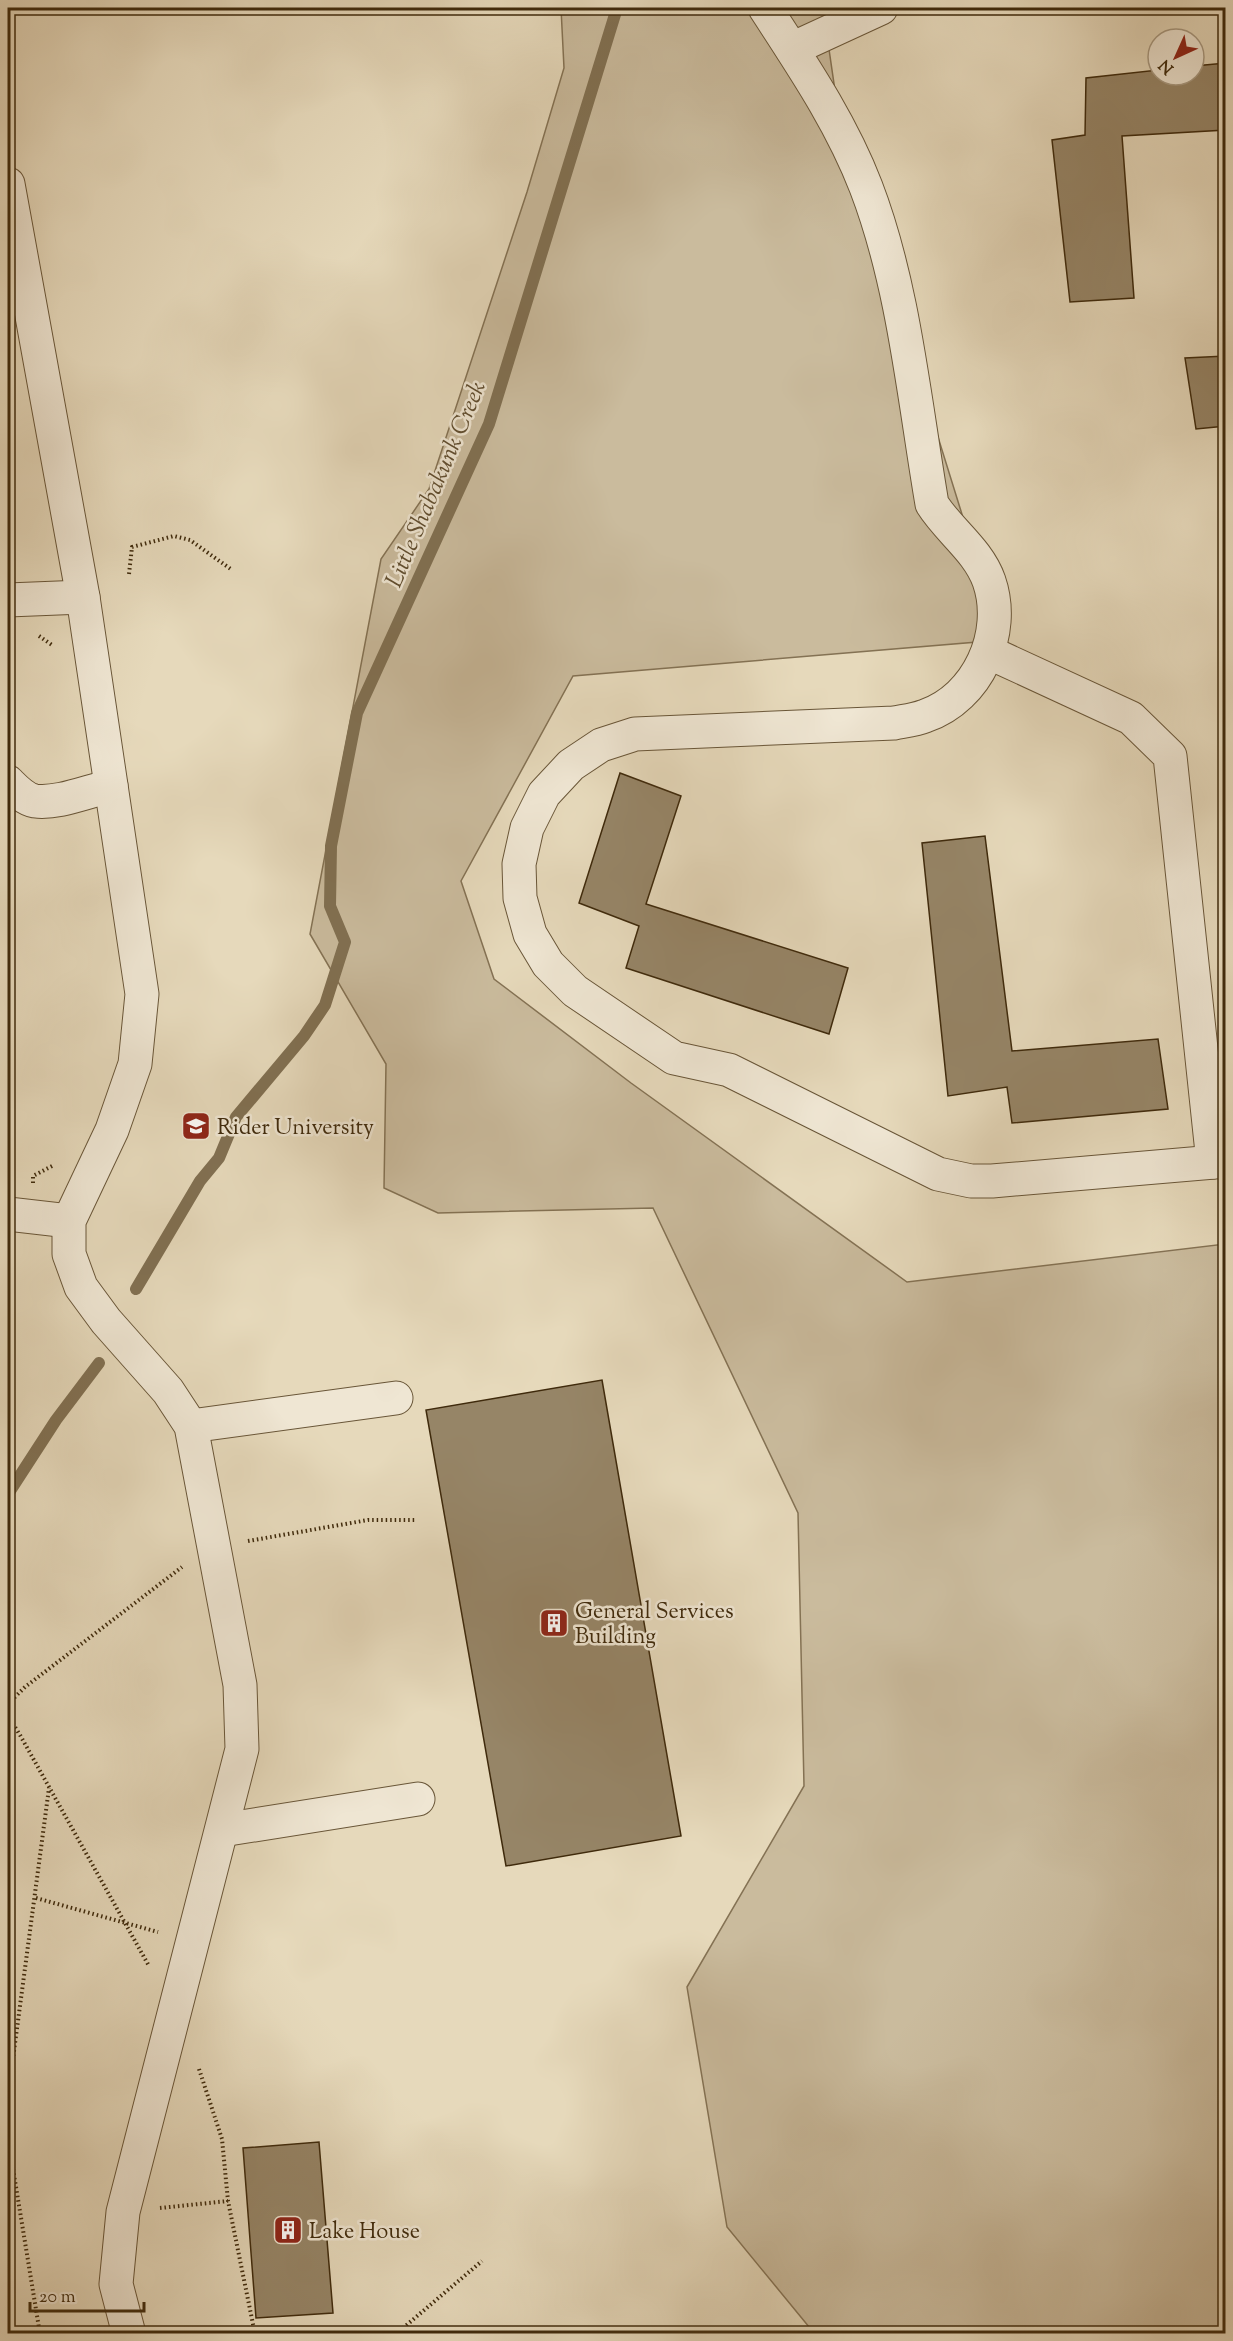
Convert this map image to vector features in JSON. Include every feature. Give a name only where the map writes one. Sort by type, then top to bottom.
[{"type":"street","points":[[765,8],[838,125],[866,186],[890,260],[932,504],[945,524],[974,553],[989,581],[994,612],[988,652],[977,676],[955,699],[926,716],[894,723],[635,734],[601,745],[571,765],[544,794],[527,828],[519,864],[520,886],[530,934],[548,964],[575,991],[674,1058],[729,1070],[932,1172],[971,1181],[992,1181],[1219,1162],[1170,756],[1131,718],[988,652]]},
{"type":"street","points":[[792,49],[881,8]]},
{"type":"street","points":[[8,184],[83,597],[142,994],[135,1064],[112,1130],[69,1221],[69,1254],[81,1287],[106,1321],[168,1391],[191,1426],[240,1685],[242,1749],[123,2212],[116,2284],[129,2334]]},
{"type":"street","points":[[8,600],[83,597]]},
{"type":"street","points":[[8,782],[33,801],[52,800],[111,786]]},
{"type":"street","points":[[22,1216],[69,1221]]},
{"type":"street","points":[[191,1426],[396,1398]]},
{"type":"street","points":[[222,1830],[418,1799]]},
{"type":"path","points":[[129,574],[132,548],[174,536],[190,540],[232,570]]},
{"type":"path","points":[[22,1216],[33,1176],[53,1166],[60,1158]]},
{"type":"path","points":[[238,1542],[368,1520],[416,1520]]},
{"type":"path","points":[[8,1704],[25,1687],[186,1564]]},
{"type":"path","points":[[8,1716],[154,1974]]},
{"type":"path","points":[[8,2096],[49,1788]]},
{"type":"path","points":[[36,1898],[193,1942]]},
{"type":"path","points":[[197,2064],[222,2139],[228,2201],[255,2334]]},
{"type":"path","points":[[8,2138],[40,2334]]},
{"type":"path","points":[[123,2212],[228,2201]]},
{"type":"path","points":[[361,2334],[398,2332],[482,2261]]},
{"type":"shaded area","points":[[561,8],[823,8],[839,118],[1001,640],[573,676],[461,881],[494,979],[631,1083],[907,1282],[1225,1244],[1225,2333],[814,2333],[727,2227],[687,1987],[804,1786],[798,1513],[653,1208],[438,1213],[384,1188],[386,1064],[310,934],[381,559],[429,489],[527,192],[564,68]]},
{"type":"building","points":[[1226,63],[1226,130],[1122,136],[1134,298],[1070,302],[1052,140],[1085,135],[1086,78],[1146,71],[1146,87],[1206,87],[1206,65]]},
{"type":"building","points":[[1226,356],[1226,426],[1196,429],[1185,358]]},
{"type":"building","points":[[620,773],[681,796],[646,904],[848,968],[829,1034],[626,968],[639,926],[579,903]]},
{"type":"building","points":[[985,836],[1012,1051],[1158,1039],[1168,1109],[1012,1123],[1007,1087],[948,1096],[922,843]]},
{"type":"building","name":"General Services Building","points":[[602,1380],[681,1836],[506,1866],[426,1410]]},
{"type":"building","name":"Lake House","points":[[319,2142],[333,2313],[256,2318],[243,2148]]},
{"type":"waterway","name":"Little Shabakunk Creek","points":[[136,1289],[200,1181],[219,1158],[236,1117],[304,1036],[325,1005],[345,942],[330,906],[331,846],[357,713],[489,424],[617,8]]},
{"type":"waterway","points":[[8,1494],[56,1420],[99,1363]]},
{"type":"place","name":"Rider University","points":[[196,1126]]},
{"type":"place","name":"General Services Building","points":[[554,1623]]},
{"type":"place","name":"Lake House","points":[[288,2230]]}]
